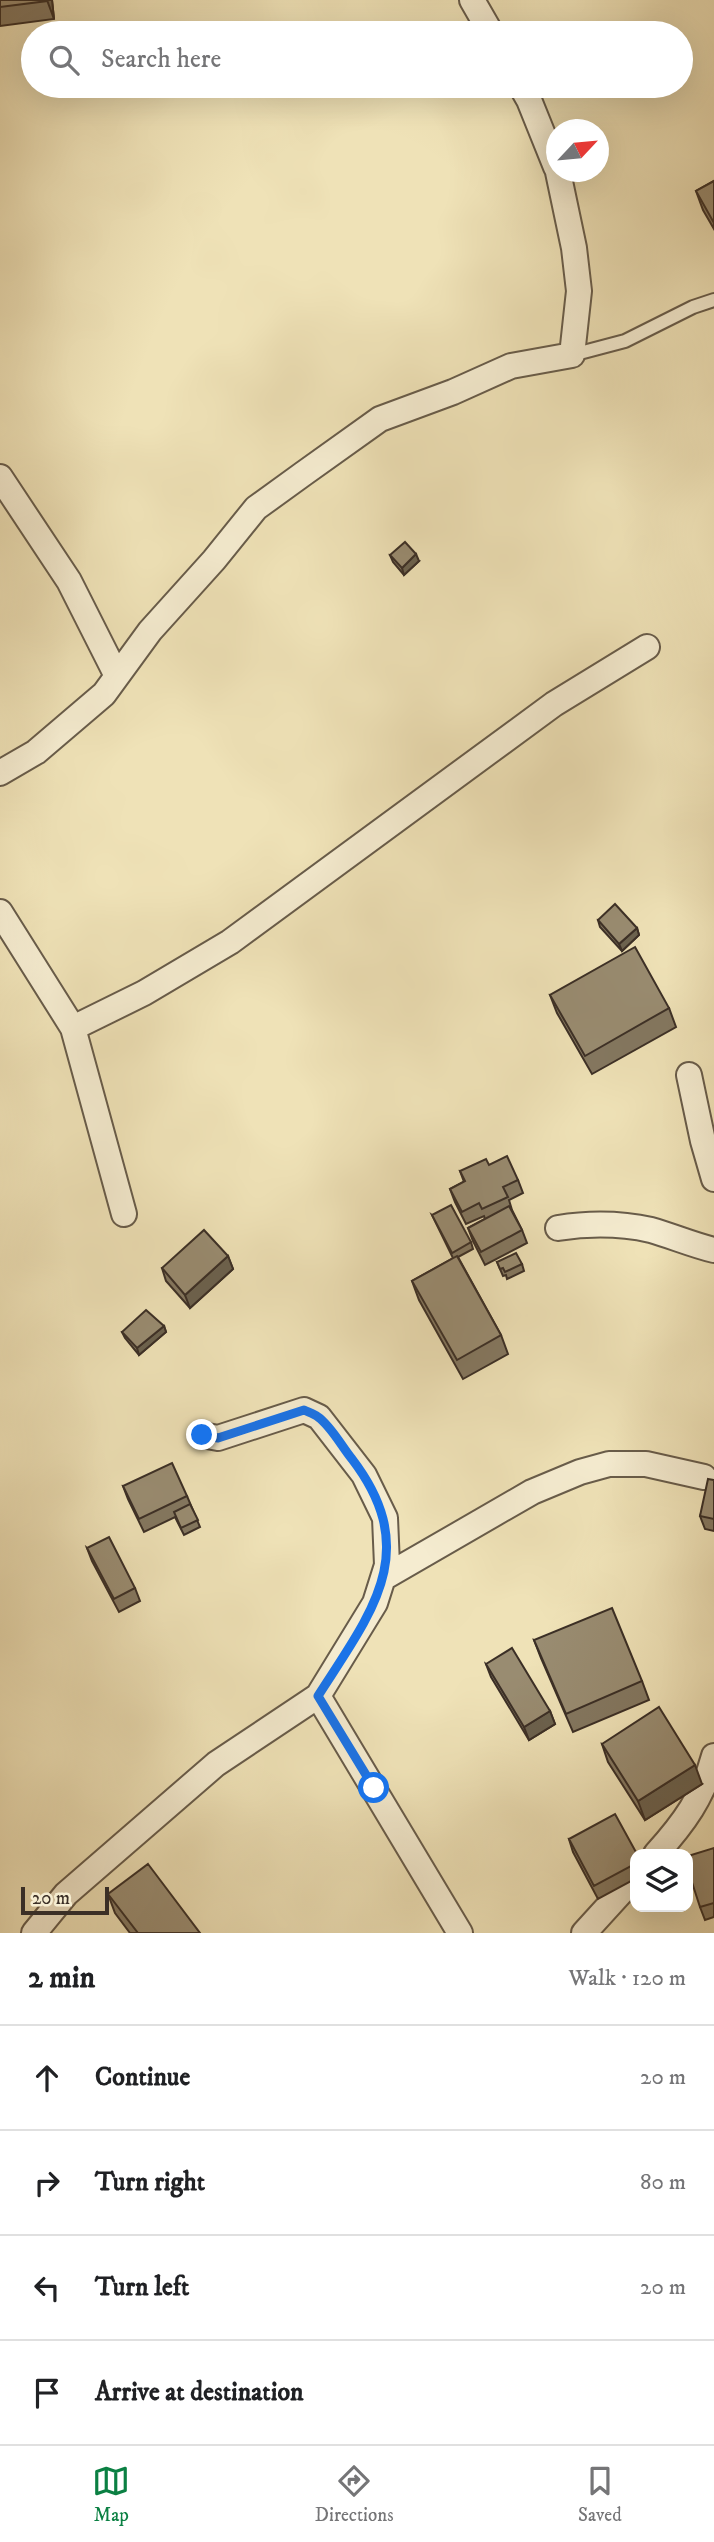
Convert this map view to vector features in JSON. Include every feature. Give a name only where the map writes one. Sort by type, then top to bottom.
[{"type":"street","points":[[472,0],[484,21]]},
{"type":"street","points":[[528,98],[546,142]]},
{"type":"street","points":[[0,773],[36,751],[104,694],[150,631],[214,560],[256,508],[380,419],[453,392],[511,366],[572,355],[579,291],[574,248],[560,182]]},
{"type":"street","points":[[0,477],[69,581],[117,676]]},
{"type":"street","points":[[73,1028],[144,993],[230,942],[555,704],[648,647]]},
{"type":"street","points":[[0,912],[73,1028],[124,1214]]},
{"type":"street","points":[[690,1075],[703,1141],[714,1179]]},
{"type":"street","points":[[558,1228],[614,1224],[652,1231],[714,1250]]},
{"type":"street","points":[[34,1933],[66,1894],[216,1764],[318,1696],[375,1604],[387,1565],[384,1518],[364,1475],[319,1417],[304,1410],[218,1438],[202,1435]]},
{"type":"street","points":[[383,1578],[532,1492],[580,1472],[609,1464],[646,1464],[704,1477]]},
{"type":"street","points":[[318,1696],[460,1933]]},
{"type":"street","points":[[661,1849],[683,1825],[707,1782],[714,1756]]},
{"type":"street","points":[[584,1933],[630,1882]]},
{"type":"lane","points":[[572,355],[625,341],[692,307],[714,300]]},
{"type":"building","points":[[0,0],[47,0],[47,1],[0,7]]},
{"type":"building","points":[[714,181],[714,223],[696,191]]},
{"type":"building","points":[[405,542],[416,554],[402,568],[390,555]]},
{"type":"building","points":[[615,904],[637,928],[619,944],[598,920]]},
{"type":"building","points":[[635,947],[669,1008],[585,1056],[550,995]]},
{"type":"building","points":[[507,1156],[518,1180],[503,1187],[508,1197],[482,1209],[479,1203],[462,1212],[450,1189],[465,1181],[460,1171],[486,1159],[489,1165]]},
{"type":"building","points":[[451,1205],[471,1242],[452,1253],[432,1215]]},
{"type":"building","points":[[509,1206],[522,1230],[481,1252],[468,1228]]},
{"type":"building","points":[[204,1230],[228,1256],[185,1295],[162,1268]]},
{"type":"building","points":[[516,1253],[522,1264],[505,1272],[503,1268],[500,1269],[497,1262]]},
{"type":"building","points":[[457,1256],[501,1335],[457,1360],[412,1281]]},
{"type":"building","points":[[146,1310],[164,1326],[137,1348],[122,1332]]},
{"type":"building","points":[[172,1463],[187,1496],[139,1519],[123,1486]]},
{"type":"building","points":[[708,1479],[714,1480],[714,1519],[700,1516]]},
{"type":"building","points":[[190,1504],[198,1520],[181,1528],[174,1512]]},
{"type":"building","points":[[109,1537],[135,1588],[114,1599],[87,1548]]},
{"type":"building","points":[[612,1608],[642,1681],[566,1714],[534,1640]]},
{"type":"building","points":[[512,1648],[550,1711],[524,1727],[486,1664]]},
{"type":"building","points":[[659,1707],[695,1765],[638,1801],[602,1744]]},
{"type":"building","points":[[615,1814],[634,1849],[630,1849],[630,1867],[594,1886],[569,1839]]},
{"type":"building","points":[[714,1848],[714,1903],[700,1907],[693,1885],[693,1854]]},
{"type":"building","points":[[148,1864],[200,1933],[138,1933],[108,1894]]},
{"type":"route","points":[[202,1435],[218,1438],[304,1410],[319,1417],[364,1475],[384,1518],[387,1565],[375,1604],[318,1696],[374,1788]]}]
